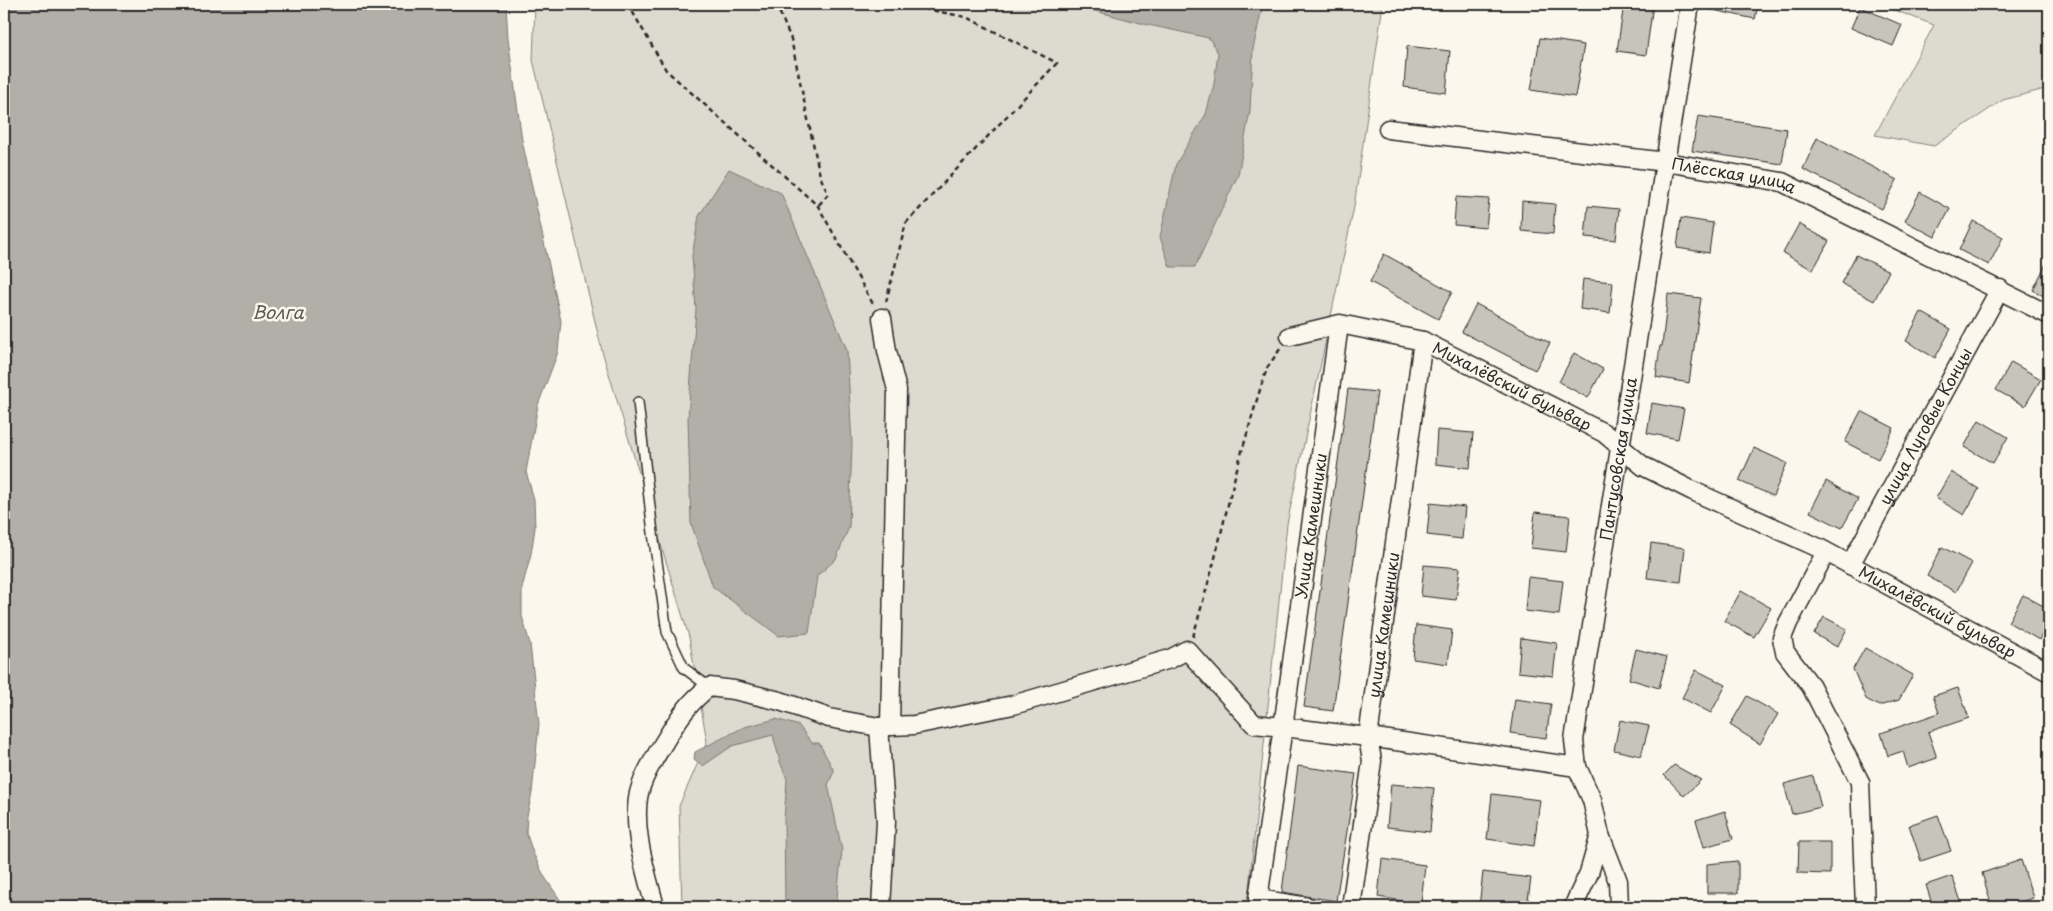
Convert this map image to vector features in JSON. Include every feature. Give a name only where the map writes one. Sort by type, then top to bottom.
[{"type":"street","name":"Пантусовская улица","points":[[1573,907],[1589,873],[1600,835],[1592,800],[1576,767],[1574,740],[1690,4]]},
{"type":"street","name":"Плёсская улица","points":[[1388,129],[1666,162],[1782,182],[2049,315]]},
{"type":"street","name":"улица Луговые Концы","points":[[1850,565],[2000,289]]},
{"type":"street","points":[[881,907],[886,822],[884,726],[897,390],[887,351],[882,318]]},
{"type":"street","name":"Михалёвский бульвар","points":[[1290,336],[1338,325],[1423,341],[1604,433],[1643,466],[1826,552],[2049,672]]},
{"type":"street","name":"Улица Камешники","points":[[1308,907],[1258,900],[1338,325]]},
{"type":"street","name":"улица Камешники","points":[[1351,907],[1372,761],[1368,736],[1423,341]]},
{"type":"street","points":[[1826,552],[1782,638],[1785,652],[1811,686],[1860,782],[1865,907]]},
{"type":"street","points":[[655,907],[638,837],[638,797],[647,774],[678,720],[694,698],[709,687],[734,690],[780,701],[829,718],[884,726],[914,724],[1013,705],[1170,659],[1186,650],[1254,724],[1368,736],[1576,767]]},
{"type":"street","points":[[1600,835],[1618,881],[1619,907]]},
{"type":"lane","points":[[638,402],[653,533],[667,632],[684,668],[709,687]]},
{"type":"path","points":[[628,4],[666,70],[818,206],[882,318]]},
{"type":"path","points":[[776,4],[791,39],[820,176],[828,194],[818,206]]},
{"type":"path","points":[[882,318],[906,222],[1057,63],[966,17],[900,4]]},
{"type":"path","points":[[1186,650],[1196,632],[1236,472],[1267,368],[1290,336]]},
{"type":"shaded area","points":[[535,4],[1383,4],[1354,207],[1287,524],[1247,907],[682,907],[679,806],[707,742],[689,637],[602,351],[533,60]]},
{"type":"shaded area","points":[[1878,4],[2049,4],[2049,88],[2003,100],[1934,146],[1875,135],[1934,25]]},
{"type":"water","name":"Волга","points":[[4,4],[506,4],[508,38],[522,140],[561,321],[558,352],[538,405],[526,472],[534,499],[535,528],[531,554],[522,588],[522,616],[530,644],[539,724],[526,832],[544,876],[565,907],[4,907]]},
{"type":"water","points":[[1076,4],[1263,4],[1253,49],[1250,111],[1238,175],[1195,267],[1170,267],[1160,237],[1176,164],[1206,114],[1214,84],[1218,53],[1209,38],[1144,24],[1077,6]]},
{"type":"water","points":[[729,169],[781,193],[847,350],[852,444],[849,527],[836,559],[817,576],[809,633],[779,636],[713,587],[691,523],[688,418],[696,309],[692,256],[699,216]]},
{"type":"water","points":[[776,719],[799,726],[812,743],[819,743],[834,771],[828,785],[842,850],[836,907],[785,907],[784,820],[787,779],[780,762],[773,735],[732,746],[703,766],[694,759],[695,752],[744,727]]},
{"type":"building","points":[[1624,4],[1653,4],[1646,55],[1617,51]]},
{"type":"building","points":[[1708,4],[1758,4],[1755,19],[1708,9]]},
{"type":"building","points":[[1860,7],[1902,25],[1893,46],[1851,28]]},
{"type":"building","points":[[1540,38],[1584,45],[1575,97],[1531,90]]},
{"type":"building","points":[[1407,46],[1450,51],[1446,93],[1404,87]]},
{"type":"building","points":[[1698,116],[1787,129],[1782,164],[1692,151]]},
{"type":"building","points":[[1817,138],[1897,180],[1882,209],[1803,169]]},
{"type":"building","points":[[1920,192],[1950,209],[1935,237],[1905,221]]},
{"type":"building","points":[[1456,197],[1489,199],[1486,228],[1454,225]]},
{"type":"building","points":[[1522,201],[1555,204],[1553,234],[1521,231]]},
{"type":"building","points":[[1588,206],[1619,209],[1616,240],[1585,237]]},
{"type":"building","points":[[1681,218],[1713,223],[1709,253],[1677,248]]},
{"type":"building","points":[[1973,221],[2003,237],[1989,265],[1959,250]]},
{"type":"building","points":[[1799,224],[1829,241],[1813,270],[1783,253]]},
{"type":"building","points":[[1384,254],[1452,292],[1438,319],[1370,282]]},
{"type":"building","points":[[1856,255],[1889,271],[1874,301],[1841,283]]},
{"type":"building","points":[[2049,258],[2049,299],[2033,290]]},
{"type":"building","points":[[1583,279],[1613,282],[1610,313],[1580,309]]},
{"type":"building","points":[[1668,294],[1701,298],[1689,383],[1656,377],[1660,346],[1662,346]]},
{"type":"building","points":[[1476,304],[1550,343],[1535,370],[1462,332]]},
{"type":"building","points":[[1921,312],[1951,329],[1935,358],[1906,341]]},
{"type":"building","points":[[1574,353],[1603,369],[1588,398],[1559,382]]},
{"type":"building","points":[[2011,362],[2041,379],[2025,406],[1996,390]]},
{"type":"building","points":[[1348,389],[1377,392],[1333,711],[1304,707]]},
{"type":"building","points":[[1652,403],[1684,409],[1678,439],[1647,433]]},
{"type":"building","points":[[1861,411],[1894,428],[1878,459],[1845,442]]},
{"type":"building","points":[[1979,420],[2008,437],[1993,463],[1964,447]]},
{"type":"building","points":[[1437,430],[1473,433],[1470,468],[1435,464]]},
{"type":"building","points":[[1754,448],[1787,463],[1773,496],[1739,481]]},
{"type":"building","points":[[1951,472],[1979,489],[1964,515],[1936,498]]},
{"type":"building","points":[[1826,481],[1858,499],[1842,528],[1810,512]]},
{"type":"building","points":[[1430,503],[1465,507],[1462,539],[1427,535]]},
{"type":"building","points":[[1535,512],[1570,516],[1566,552],[1531,548]]},
{"type":"building","points":[[1651,543],[1685,548],[1681,582],[1647,578]]},
{"type":"building","points":[[1942,547],[1972,563],[1956,592],[1927,576]]},
{"type":"building","points":[[1424,565],[1460,568],[1456,600],[1421,596]]},
{"type":"building","points":[[1528,577],[1563,581],[1559,615],[1525,611]]},
{"type":"building","points":[[1741,591],[1771,608],[1754,637],[1724,621]]},
{"type":"building","points":[[2023,595],[2049,609],[2049,621],[2039,640],[2008,622]]},
{"type":"building","points":[[1824,617],[1847,629],[1837,647],[1814,634]]},
{"type":"building","points":[[1416,625],[1452,630],[1448,664],[1413,659]]},
{"type":"building","points":[[1521,638],[1557,643],[1553,676],[1518,672]]},
{"type":"building","points":[[1865,648],[1913,675],[1899,700],[1879,706],[1866,699],[1853,669]]},
{"type":"building","points":[[1636,649],[1667,657],[1659,688],[1629,679]]},
{"type":"building","points":[[1696,670],[1726,685],[1711,713],[1682,698]]},
{"type":"building","points":[[1958,688],[1969,718],[1928,732],[1937,758],[1908,768],[1903,751],[1888,756],[1881,733],[1939,713],[1933,696]]},
{"type":"building","points":[[1747,696],[1778,714],[1760,744],[1730,725]]},
{"type":"building","points":[[1515,699],[1551,704],[1546,738],[1510,733]]},
{"type":"building","points":[[1620,720],[1649,726],[1641,756],[1614,750]]},
{"type":"building","points":[[1674,765],[1701,780],[1684,796],[1664,775]]},
{"type":"building","points":[[1298,766],[1356,774],[1336,901],[1282,892]]},
{"type":"building","points":[[1813,776],[1821,807],[1792,814],[1784,784]]},
{"type":"building","points":[[1391,784],[1434,788],[1430,832],[1387,827]]},
{"type":"building","points":[[1492,794],[1540,800],[1534,846],[1487,839]]},
{"type":"building","points":[[1725,811],[1733,839],[1704,847],[1696,820]]},
{"type":"building","points":[[1938,815],[1951,851],[1921,861],[1909,825]]},
{"type":"building","points":[[1799,842],[1830,842],[1830,874],[1798,873]]},
{"type":"building","points":[[1382,859],[1425,865],[1421,904],[1378,897]]},
{"type":"building","points":[[2021,860],[2033,898],[2004,907],[1992,907],[1982,873]]},
{"type":"building","points":[[1738,861],[1738,893],[1707,893],[1707,864]]},
{"type":"building","points":[[1483,872],[1531,878],[1527,907],[1479,907]]},
{"type":"building","points":[[1952,876],[1963,907],[1933,907],[1926,885]]}]
